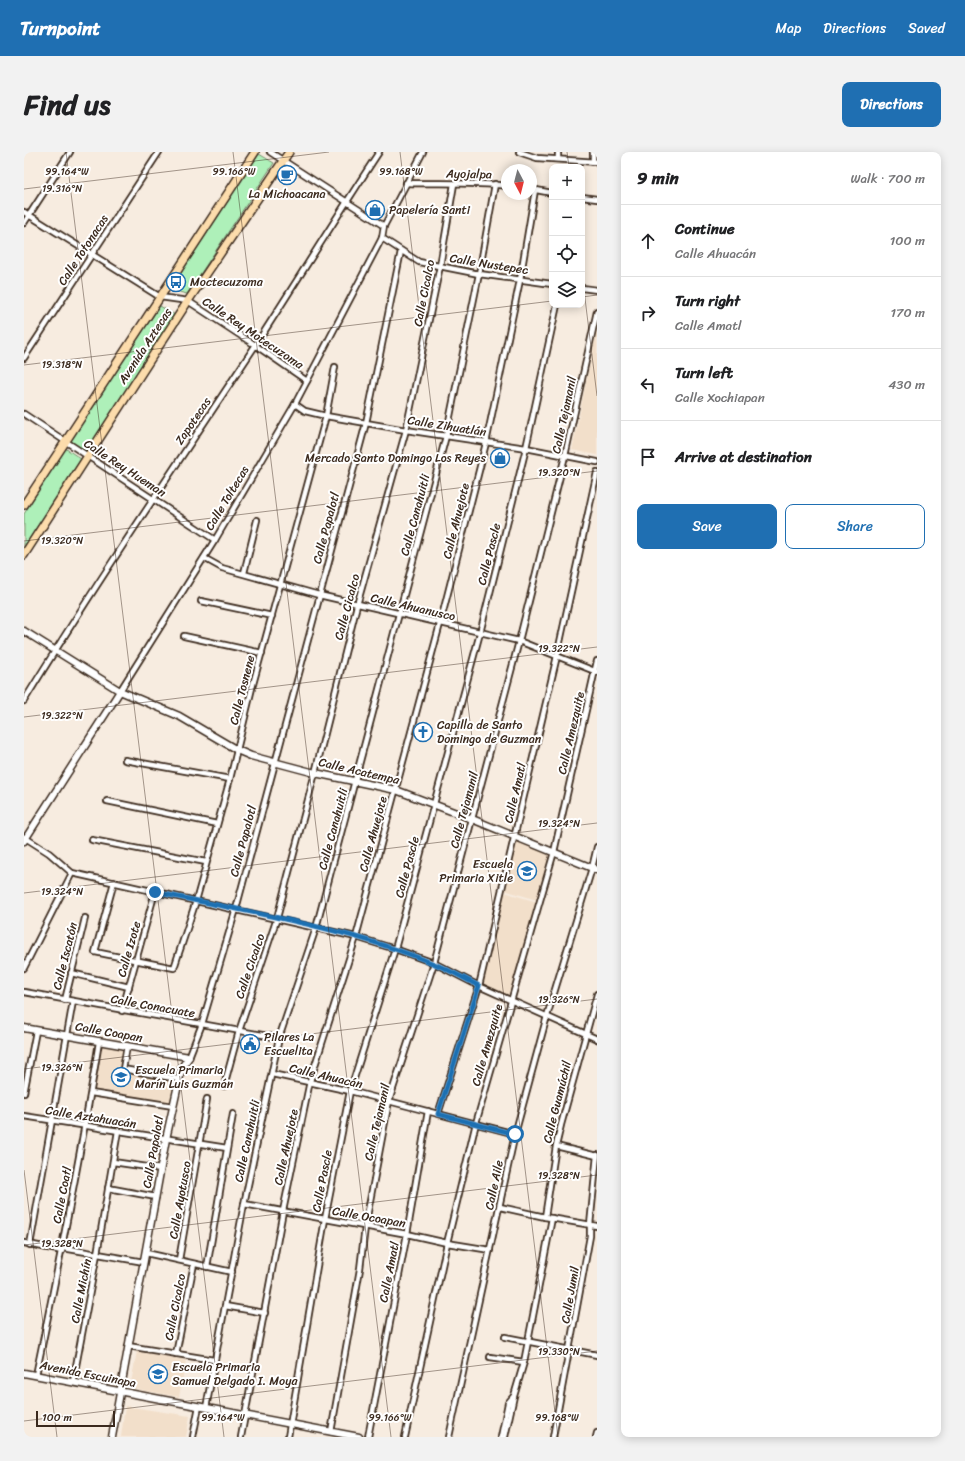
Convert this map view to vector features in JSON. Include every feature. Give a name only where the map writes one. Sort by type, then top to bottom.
[{"type":"main road","name":"Avenida Aztecas","points":[[24,506],[255,152]]},
{"type":"main road","name":"Avenida Aztecas","points":[[24,555],[188,301],[289,152]]},
{"type":"street","points":[[24,223],[70,152]]},
{"type":"street","name":"Calle Totonacas","points":[[24,358],[159,152]]},
{"type":"street","points":[[270,152],[384,226]]},
{"type":"street","name":"Zapotecas","points":[[24,701],[153,498],[255,345],[379,152]]},
{"type":"street","name":"Calle Toltecas","points":[[25,839],[204,558],[295,404],[382,238],[384,226],[423,152]]},
{"type":"street","points":[[520,152],[537,158],[595,162],[593,152]]},
{"type":"street","points":[[558,152],[558,159]]},
{"type":"street","name":"Ayojalpa","points":[[406,183],[472,183],[501,185]]},
{"type":"street","name":"Calle Cicalco","points":[[224,1086],[239,1031],[277,918],[357,604],[406,430],[440,266],[454,184]]},
{"type":"street","name":"Calle Canahuitli","points":[[206,1408],[244,1204],[279,1038],[316,928],[446,436],[479,274],[495,184]]},
{"type":"street","points":[[537,191],[549,193]]},
{"type":"street","points":[[585,197],[597,199]]},
{"type":"street","name":"Calle Ahuejote","points":[[242,1437],[283,1211],[310,1082],[356,937],[440,624],[486,442],[520,280],[532,200]]},
{"type":"street","points":[[24,212],[160,297],[188,301]]},
{"type":"street","name":"Calle Nustepec","points":[[382,238],[419,262],[479,274],[549,284]]},
{"type":"street","name":"Calle Papalotl","points":[[112,1437],[178,1079],[182,1067],[189,1057],[202,1024],[236,909],[366,423],[401,251]]},
{"type":"street","points":[[585,288],[597,290]]},
{"type":"street","name":"Calle Rey Motecuzoma","points":[[188,301],[307,381]]},
{"type":"street","name":"Calle Pascle","points":[[288,1437],[325,1219],[350,1091],[395,949],[480,633],[526,448],[556,308]]},
{"type":"street","name":"Calle Tejamanil","points":[[331,1432],[360,1268],[365,1227],[389,1102],[434,963],[519,641],[565,456],[597,311]]},
{"type":"street","name":"Calle Tosnene","points":[[136,961],[174,968],[196,901],[230,779],[262,653],[326,416],[336,367]]},
{"type":"street","name":"Calle Zihuatlán","points":[[295,404],[305,411],[326,416],[526,448],[597,462]]},
{"type":"street","name":"Calle Rey Hueman","points":[[24,414],[215,540]]},
{"type":"street","name":"Calle Amatl","points":[[438,1114],[479,986],[557,656],[597,472]]},
{"type":"street","points":[[244,573],[257,520]]},
{"type":"street","name":"Calle Ahuanusco","points":[[204,558],[222,568],[281,583],[319,595],[519,641],[596,672]]},
{"type":"street","points":[[201,601],[272,616]]},
{"type":"street","name":"Calle Acatempa","points":[[24,631],[120,691],[184,719],[237,750],[251,756],[315,773],[396,790],[595,869]]},
{"type":"street","points":[[184,636],[262,653]]},
{"type":"street","name":"Calle Amezquite","points":[[405,1437],[447,1243],[476,1123],[510,1000],[554,852],[596,672],[597,662]]},
{"type":"street","points":[[126,760],[230,779]]},
{"type":"street","points":[[107,801],[217,824]]},
{"type":"street","points":[[25,839],[49,853],[72,873],[277,918],[356,937],[395,949],[434,963],[479,986],[597,1039]]},
{"type":"street","points":[[92,840],[206,862]]},
{"type":"street","name":"Calle Aile","points":[[449,1437],[515,1134],[547,1016],[595,869],[597,847]]},
{"type":"street","points":[[24,968],[72,873]]},
{"type":"street","points":[[114,882],[95,952],[136,961]]},
{"type":"street","name":"Calle Izote","points":[[122,1010],[155,892]]},
{"type":"street","name":"Calle Iscatón","points":[[65,1000],[85,918]]},
{"type":"street","points":[[71,973],[129,987]]},
{"type":"street","name":"Calle Conacuate","points":[[24,992],[279,1038]]},
{"type":"street","name":"Calle Guamúchil","points":[[545,1217],[556,1146],[597,994]]},
{"type":"street","points":[[30,1245],[73,1002]]},
{"type":"street","name":"Calle Coapan","points":[[24,1028],[189,1057]]},
{"type":"street","points":[[24,1093],[36,1031]]},
{"type":"street","name":"Calle Coatl","points":[[36,1375],[86,1126],[99,1042]]},
{"type":"street","points":[[127,1046],[123,1069],[178,1079]]},
{"type":"street","name":"Calle Ahuacán","points":[[272,1074],[350,1091],[515,1134]]},
{"type":"street","points":[[91,1094],[173,1106]]},
{"type":"street","name":"Calle Ayotusco","points":[[179,1260],[208,1098]]},
{"type":"street","name":"Calle Amatl","points":[[368,1437],[407,1234],[428,1111]]},
{"type":"street","points":[[207,1267],[233,1114]]},
{"type":"street","name":"Calle Aztahuacán","points":[[24,1116],[227,1148]]},
{"type":"street","name":"Calle Michín","points":[[74,1382],[98,1254],[118,1131]]},
{"type":"street","points":[[556,1146],[597,1155]]},
{"type":"street","name":"Calle Jumil","points":[[553,1437],[590,1236],[597,1155]]},
{"type":"street","points":[[113,1162],[161,1169]]},
{"type":"street","points":[[108,1188],[156,1197]]},
{"type":"street","name":"Calle Ocoapan","points":[[244,1204],[490,1250]]},
{"type":"street","points":[[500,1207],[597,1226]]},
{"type":"street","points":[[505,1437],[514,1396],[524,1362],[552,1218]]},
{"type":"street","points":[[24,1243],[144,1262]]},
{"type":"street","points":[[146,1253],[232,1272]]},
{"type":"street","name":"Calle Cicalco","points":[[176,1354],[194,1264]]},
{"type":"street","points":[[225,1306],[265,1313]]},
{"type":"street","points":[[505,1337],[597,1355]]},
{"type":"street","points":[[128,1346],[214,1360]]},
{"type":"street","points":[[490,1357],[524,1362]]},
{"type":"street","name":"Avenida Escuinapa","points":[[24,1373],[359,1437]]},
{"type":"street","points":[[501,1437],[508,1403],[514,1396]]},
{"type":"street","points":[[193,1437],[199,1406]]},
{"type":"street","points":[[596,1437],[597,1433]]},
{"type":"shaded area","points":[[597,329],[597,455],[572,450]]},
{"type":"shaded area","name":"Escuela Primaria Xitle","points":[[517,839],[551,853],[537,900],[504,890]]},
{"type":"shaded area","points":[[504,892],[537,902],[509,996],[481,985]]},
{"type":"shaded area","name":"Escuela Primaria Marín Luis Guzmán","points":[[101,1044],[125,1048],[121,1073],[174,1081],[170,1103],[94,1091]]},
{"type":"shaded area","name":"Escuela Primaria Samuel Delgado I. Moya","points":[[137,1351],[186,1360],[179,1397],[130,1388]]},
{"type":"shaded area","points":[[125,1406],[190,1416],[186,1437],[121,1437]]},
{"type":"green space","points":[[259,154],[274,163],[187,294],[179,292],[173,285]]},
{"type":"green space","points":[[160,306],[175,315],[86,451],[69,440]]},
{"type":"green space","points":[[65,448],[81,459],[24,547],[24,514]]},
{"type":"place","name":"La Michoacana","points":[[287,175]]},
{"type":"place","name":"Papelería Santi","points":[[375,210]]},
{"type":"place","name":"Moctecuzoma","points":[[176,282]]},
{"type":"place","name":"Mercado Santo Domingo Los Reyes","points":[[500,458]]},
{"type":"place","name":"Capilla de Santo Domingo de Guzman","points":[[423,732]]},
{"type":"place","name":"Escuela Primaria Xitle","points":[[527,871]]},
{"type":"place","name":"Pilares La Escuelita","points":[[250,1044]]},
{"type":"place","name":"Escuela Primaria Marín Luis Guzmán","points":[[121,1077]]},
{"type":"place","name":"Escuela Primaria Samuel Delgado I. Moya","points":[[158,1374]]},
{"type":"route","points":[[155,892],[356,937],[434,963],[479,986],[438,1114],[515,1134]]}]
